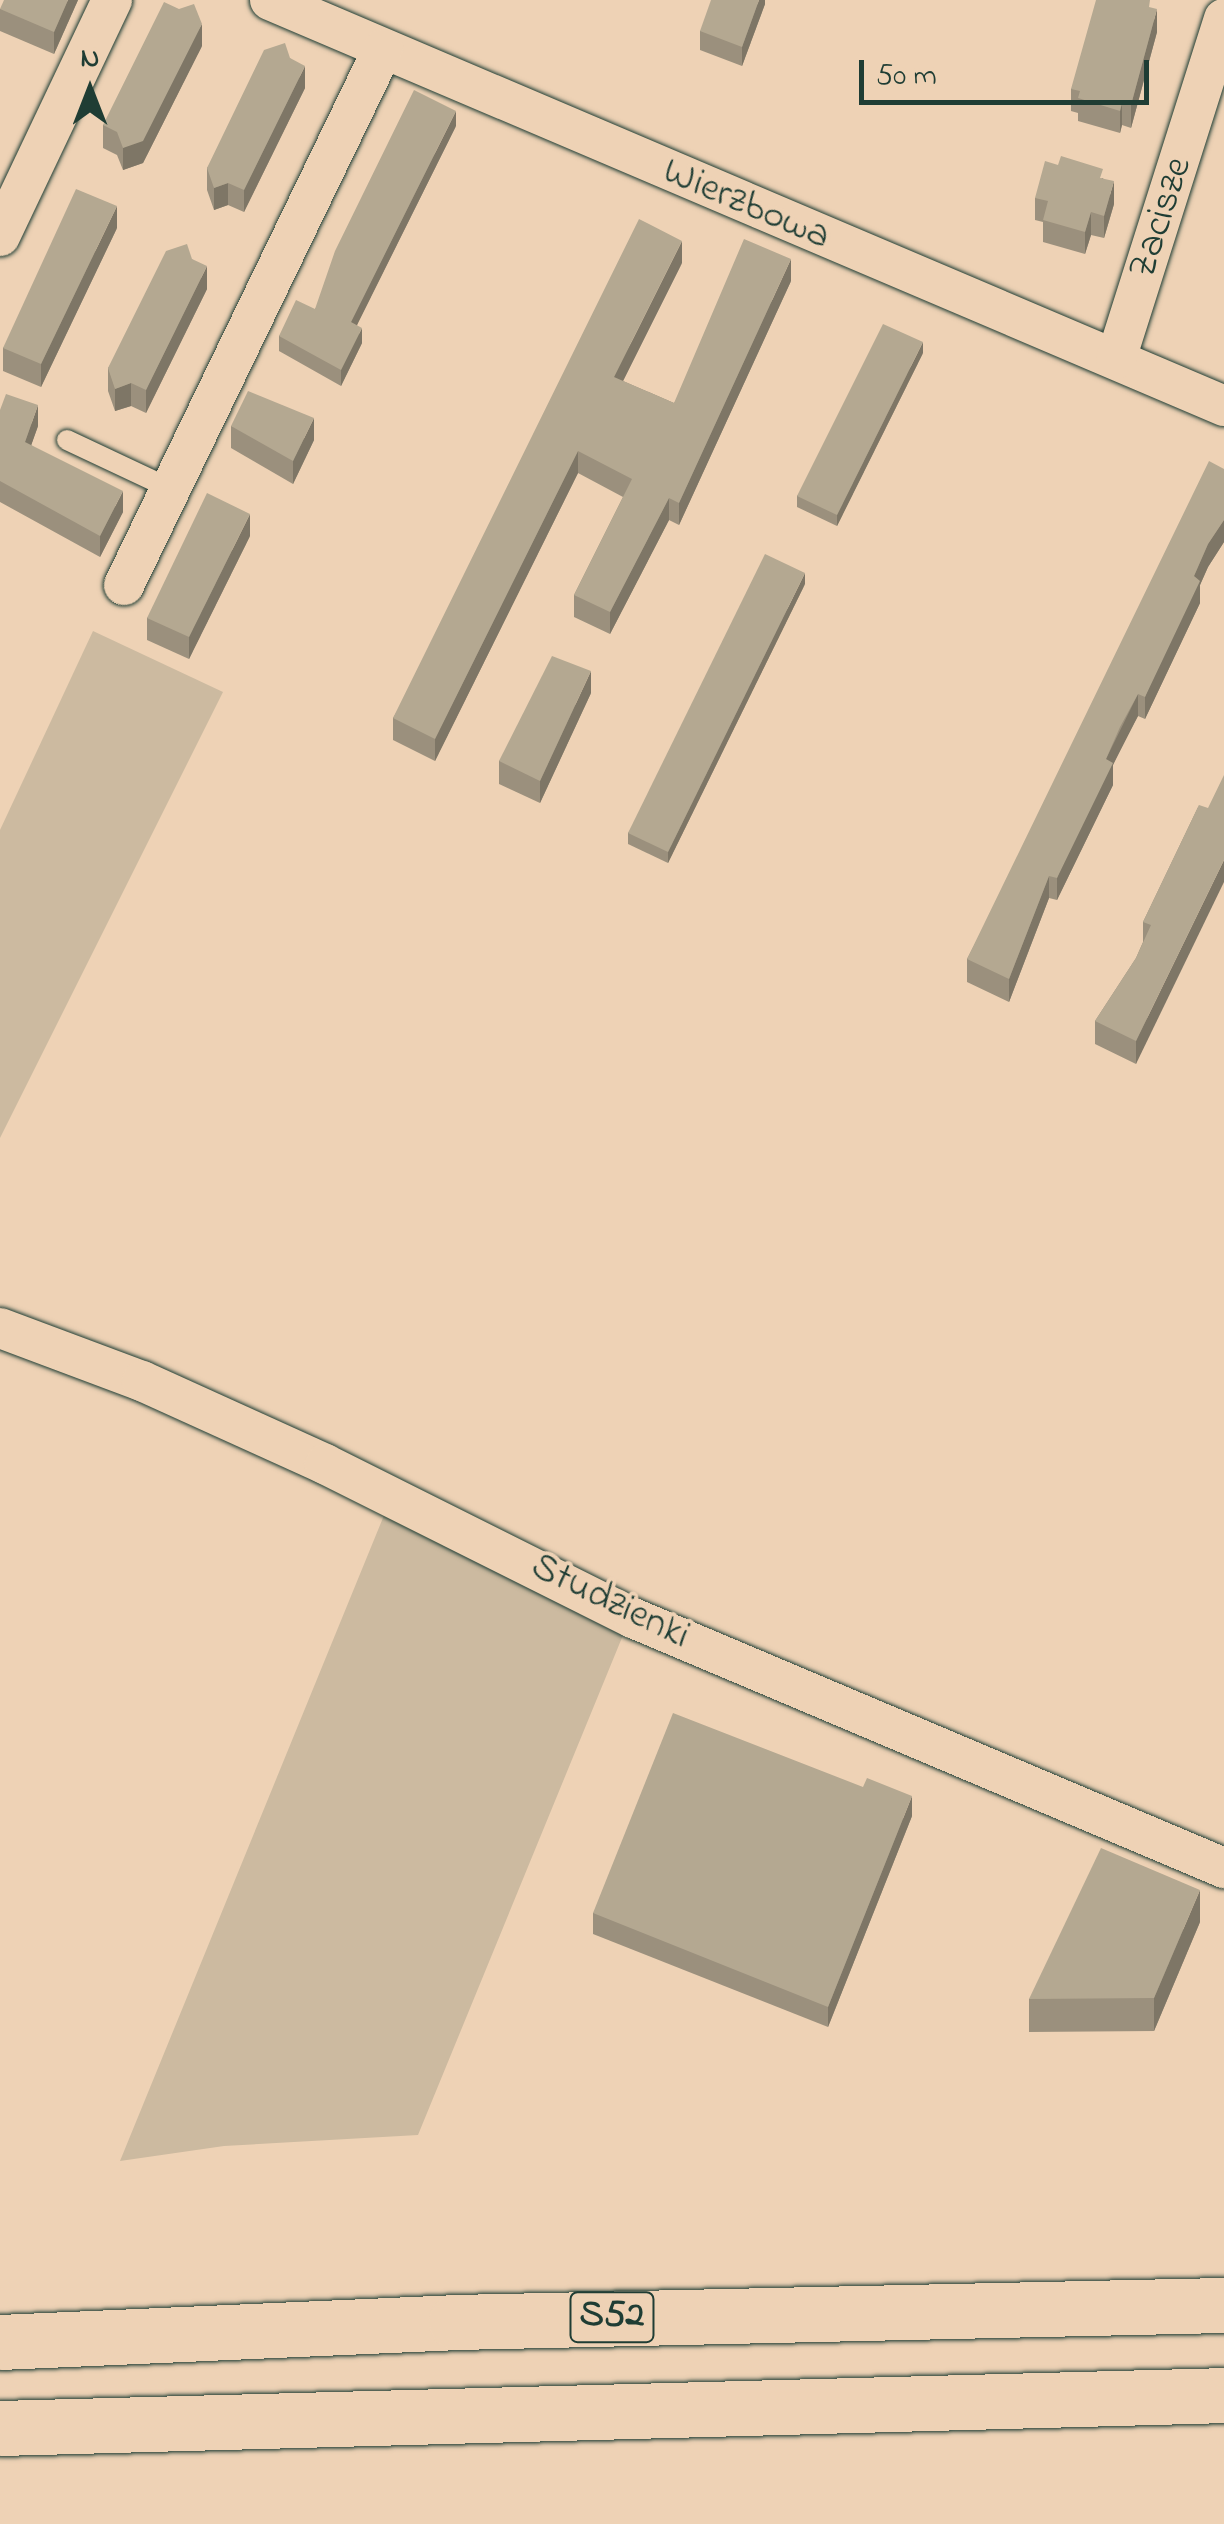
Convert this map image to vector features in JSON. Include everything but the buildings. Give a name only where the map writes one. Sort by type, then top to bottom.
[{"type":"highway","name":"S52","points":[[0,2342],[456,2322],[1224,2304]]},
{"type":"highway","name":"S52","points":[[0,2428],[1224,2396]]},
{"type":"street","points":[[0,236],[112,0]]},
{"type":"street","name":"Wierzbowa","points":[[270,0],[1224,406]]},
{"type":"street","name":"Zacisze","points":[[1116,358],[1224,20]]},
{"type":"street","points":[[124,585],[384,49]]},
{"type":"street","name":"Studzienki","points":[[0,1328],[142,1380],[325,1464],[633,1618],[1224,1868]]},
{"type":"lane","points":[[67,440],[171,489]]},
{"type":"shaded area","points":[[93,631],[223,692],[0,1138],[0,830]]},
{"type":"shaded area","points":[[387,1508],[628,1623],[418,2135],[224,2146],[120,2161]]}]
